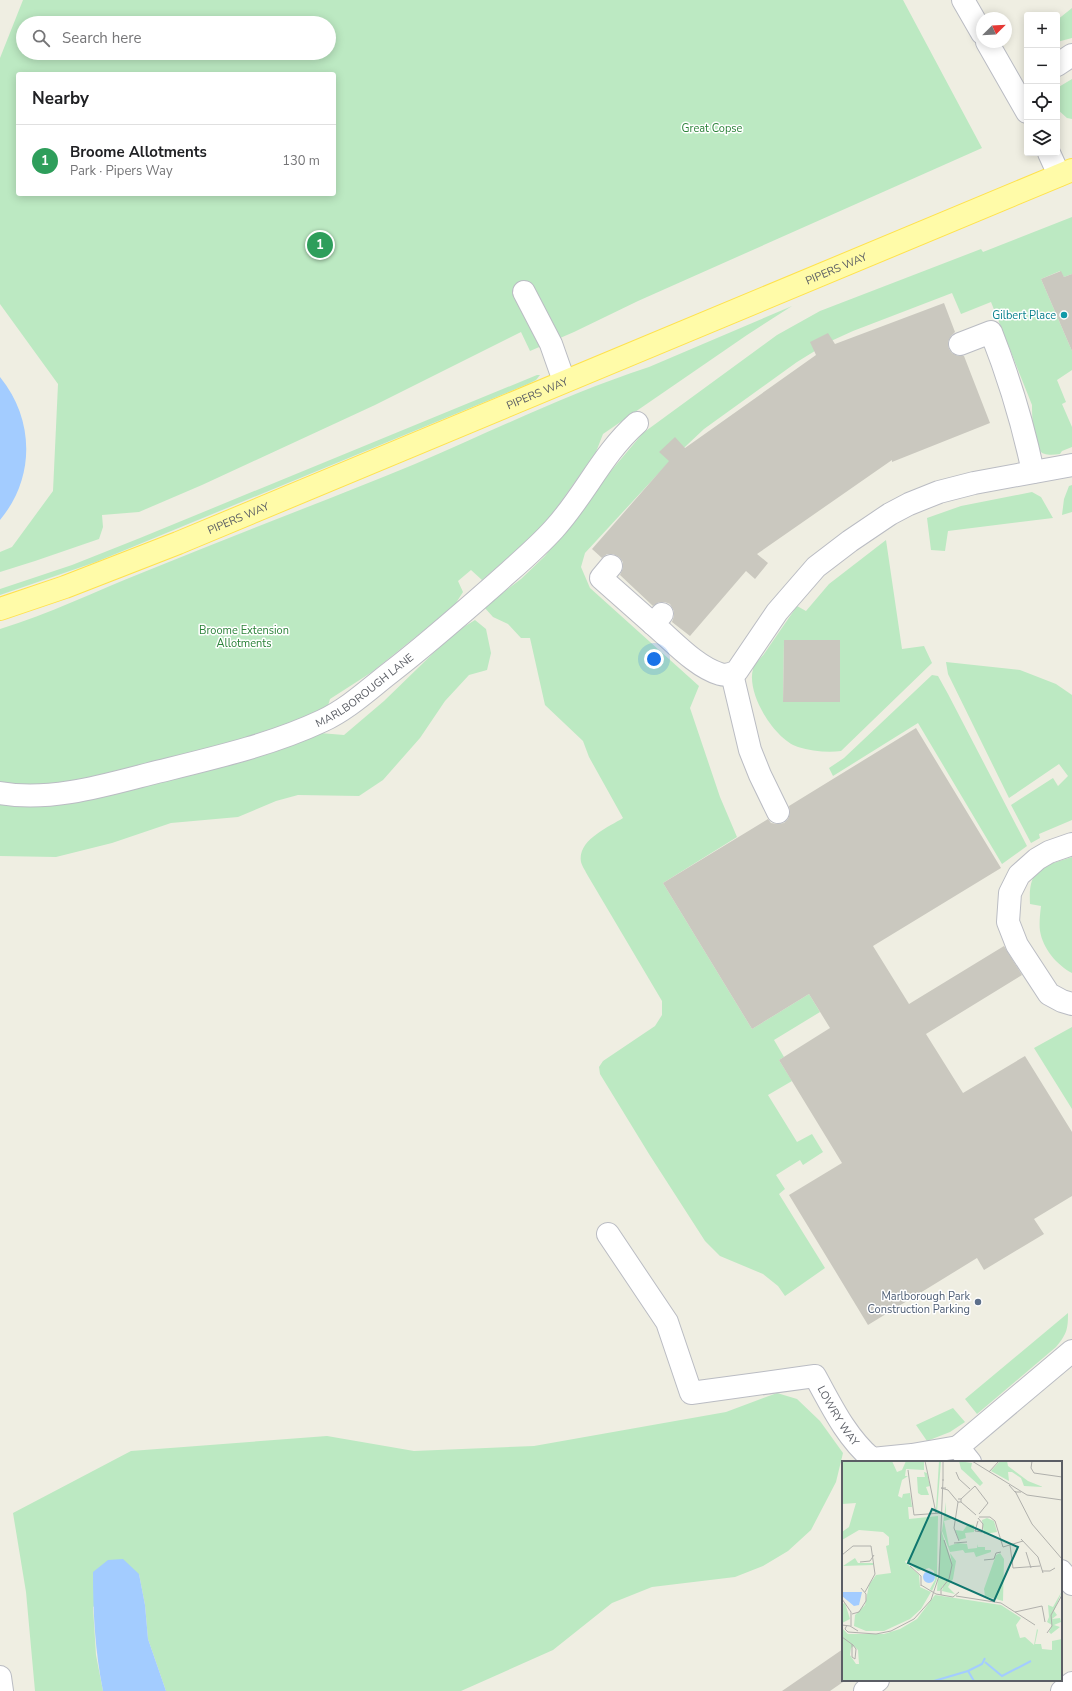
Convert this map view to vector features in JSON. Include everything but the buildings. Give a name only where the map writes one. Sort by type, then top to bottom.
[{"type":"main road","name":"PIPERS WAY","points":[[0,609],[65,587],[178,543],[1066,173]]},
{"type":"street","points":[[963,0],[976,23]]},
{"type":"street","points":[[991,48],[1022,89]]},
{"type":"street","points":[[1060,63],[1072,55]]},
{"type":"street","points":[[1052,156],[1066,173]]},
{"type":"street","points":[[524,292],[551,344],[564,381]]},
{"type":"street","points":[[960,344],[991,332],[1013,390],[1024,430],[1033,472]]},
{"type":"street","name":"MARLBOROUGH LANE","points":[[0,793],[34,795],[84,790],[108,785],[208,759],[290,735],[324,720],[349,705],[415,653],[531,553],[566,516],[612,448],[623,435],[637,423]]},
{"type":"street","points":[[611,566],[601,578],[658,619],[699,664],[721,675],[732,674],[737,670],[778,612],[816,567],[878,521],[909,504],[939,492],[974,483],[1072,465]]},
{"type":"street","points":[[732,674],[750,750],[778,812]]},
{"type":"street","points":[[1072,844],[1049,852],[1037,859],[1019,875],[1010,893],[1008,922],[1017,945],[1049,994],[1062,1001],[1072,1004]]},
{"type":"street","name":"LOWRY WAY","points":[[608,1234],[667,1322],[691,1393],[815,1376],[842,1425],[871,1460],[933,1451],[964,1454]]},
{"type":"street","points":[[964,1454],[1072,1351]]},
{"type":"street","points":[[1062,1572],[1072,1584]]},
{"type":"street","points":[[0,1677],[2,1691]]},
{"type":"street","points":[[865,1691],[877,1681]]},
{"type":"street","points":[[1062,1691],[1072,1683]]},
{"type":"green space","name":"Great Copse","points":[[23,0],[903,0],[982,148],[638,301],[574,332],[530,351],[521,332],[375,405],[202,485],[139,512],[102,515],[103,527],[99,539],[0,572],[0,552],[12,547],[53,491],[58,384],[0,304],[0,58],[16,18],[16,60],[336,60],[336,16],[17,16]]},
{"type":"green space","points":[[1072,8],[1072,38],[1060,41],[1060,18]]},
{"type":"green space","points":[[1072,79],[1072,119],[1067,118],[1060,112],[1060,86]]},
{"type":"green space","points":[[1072,217],[1072,274],[1064,277],[1060,271],[1041,279],[1072,351],[1072,370],[1057,380],[1066,402],[1062,404],[1072,427],[1072,447],[1062,451],[1060,454],[1054,455],[1048,455],[1039,450],[1034,434],[1032,405],[991,302],[961,314],[952,293],[831,341],[797,362],[704,429],[669,462],[585,553],[581,567],[590,588],[699,686],[690,708],[720,797],[737,837],[663,883],[752,1029],[809,994],[820,1012],[774,1040],[784,1057],[779,1060],[792,1081],[768,1095],[797,1142],[812,1134],[823,1152],[803,1165],[800,1160],[776,1175],[785,1189],[779,1194],[825,1268],[785,1296],[778,1286],[763,1274],[720,1256],[705,1241],[600,1074],[599,1067],[603,1061],[655,1026],[662,1015],[662,1001],[581,862],[581,854],[589,841],[595,835],[623,818],[589,757],[583,741],[545,705],[530,638],[521,638],[508,624],[493,617],[484,607],[521,579],[545,556],[610,472],[643,433],[777,335],[820,311],[981,249],[983,252]]},
{"type":"green space","name":"Broome Extension Allotments","points":[[792,306],[747,335],[603,434],[596,452],[543,527],[482,580],[471,570],[458,581],[463,592],[454,606],[372,672],[330,699],[320,733],[344,735],[384,701],[454,633],[475,620],[486,629],[491,653],[487,670],[469,675],[445,701],[420,738],[383,780],[359,796],[298,795],[276,801],[238,817],[171,823],[112,843],[56,857],[0,856],[0,629],[54,609],[415,464],[560,400],[649,367]]},
{"type":"green space","points":[[540,375],[536,380],[528,384],[96,562],[0,595],[0,589],[72,565],[140,538]]},
{"type":"green space","points":[[1072,485],[1072,512],[1062,515],[1064,499],[1069,486]]},
{"type":"green space","points":[[1032,492],[1041,497],[1053,518],[948,531],[945,551],[931,550],[927,518],[961,506]]},
{"type":"green space","points":[[886,540],[902,649],[924,646],[932,663],[841,751],[831,752],[814,751],[798,747],[789,743],[780,735],[764,715],[758,703],[752,679],[755,665],[797,606],[806,611],[829,584]],"holes":[[[784,640],[840,640],[840,702],[783,702]]]},
{"type":"green space","points":[[946,662],[1020,670],[1056,684],[1072,695],[1072,820],[1039,834],[1040,838],[1031,843],[1011,805],[1053,778],[1058,786],[1068,776],[1059,764],[1009,798],[948,674]]},
{"type":"green space","points":[[932,675],[938,676],[948,694],[1027,846],[1002,864],[918,723],[833,776],[829,768],[844,758]]},
{"type":"green space","points":[[1072,857],[1072,973],[1061,966],[1047,950],[1040,928],[1041,906],[1030,904],[1030,892],[1031,883],[1034,876],[1039,871],[1052,864]]},
{"type":"green space","points":[[1072,1027],[1072,1109],[1034,1048]]},
{"type":"green space","points":[[1068,1313],[1066,1331],[1056,1347],[977,1414],[965,1399]]},
{"type":"green space","points":[[777,1393],[797,1399],[820,1421],[843,1453],[836,1482],[811,1530],[788,1551],[763,1566],[735,1577],[652,1587],[612,1603],[553,1650],[461,1691],[166,1691],[148,1639],[145,1605],[139,1574],[93,1607],[96,1655],[103,1691],[35,1691],[26,1592],[13,1513],[131,1451],[327,1436],[414,1451],[534,1446],[726,1412]]},
{"type":"green space","points":[[953,1408],[965,1422],[950,1432],[927,1441],[916,1425]]},
{"type":"water","points":[[0,377],[20,412],[25,430],[26,449],[25,468],[20,486],[11,504],[0,520]]},
{"type":"water","points":[[123,1559],[139,1574],[145,1605],[148,1639],[166,1691],[103,1691],[95,1632],[93,1572],[108,1560]]},
{"type":"place","name":"Broome Allotments","points":[[320,245]]},
{"type":"place","name":"Gilbert Place","points":[[1064,315]]},
{"type":"place","name":"Marlborough Park Construction Parking","points":[[978,1302]]}]
